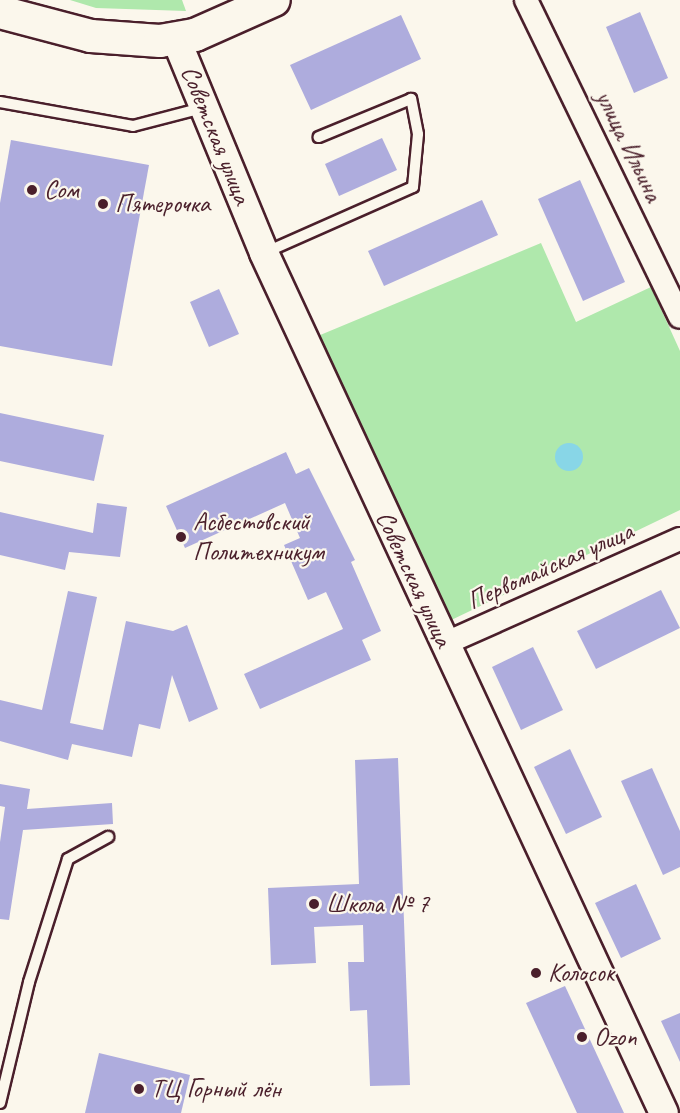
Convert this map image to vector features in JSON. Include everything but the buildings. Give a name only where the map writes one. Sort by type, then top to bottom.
[{"type":"main road","points":[[0,12],[91,36],[131,41],[176,39],[195,35],[274,0]]},
{"type":"street","name":"улица Ильина","points":[[526,0],[680,318]]},
{"type":"street","name":"Советская улица","points":[[176,39],[264,253],[664,1113]]},
{"type":"street","name":"Первомайская улица","points":[[444,644],[680,539]]},
{"type":"lane","points":[[264,253],[412,187],[418,134],[411,99],[319,137]]},
{"type":"lane","points":[[0,102],[134,126],[205,107]]},
{"type":"lane","points":[[0,1103],[30,982],[68,858],[108,837]]},
{"type":"green space","points":[[70,0],[182,0],[186,11],[96,8]]},
{"type":"green space","points":[[541,243],[576,322],[651,287],[680,351],[680,510],[443,624],[313,338]]},
{"type":"water","points":[[569,443],[579,447],[583,457],[579,467],[569,471],[559,467],[555,457],[559,447]]},
{"type":"place","name":"Сом","points":[[32,190]]},
{"type":"place","name":"Пятерочка","points":[[103,204]]},
{"type":"place","name":"Асбестовский Политехникум","points":[[181,537]]},
{"type":"place","name":"Школа № 7","points":[[314,904]]},
{"type":"place","name":"Колосок","points":[[536,973]]},
{"type":"place","name":"Ozon","points":[[582,1037]]},
{"type":"place","name":"ТЦ Горный лён","points":[[139,1089]]}]
